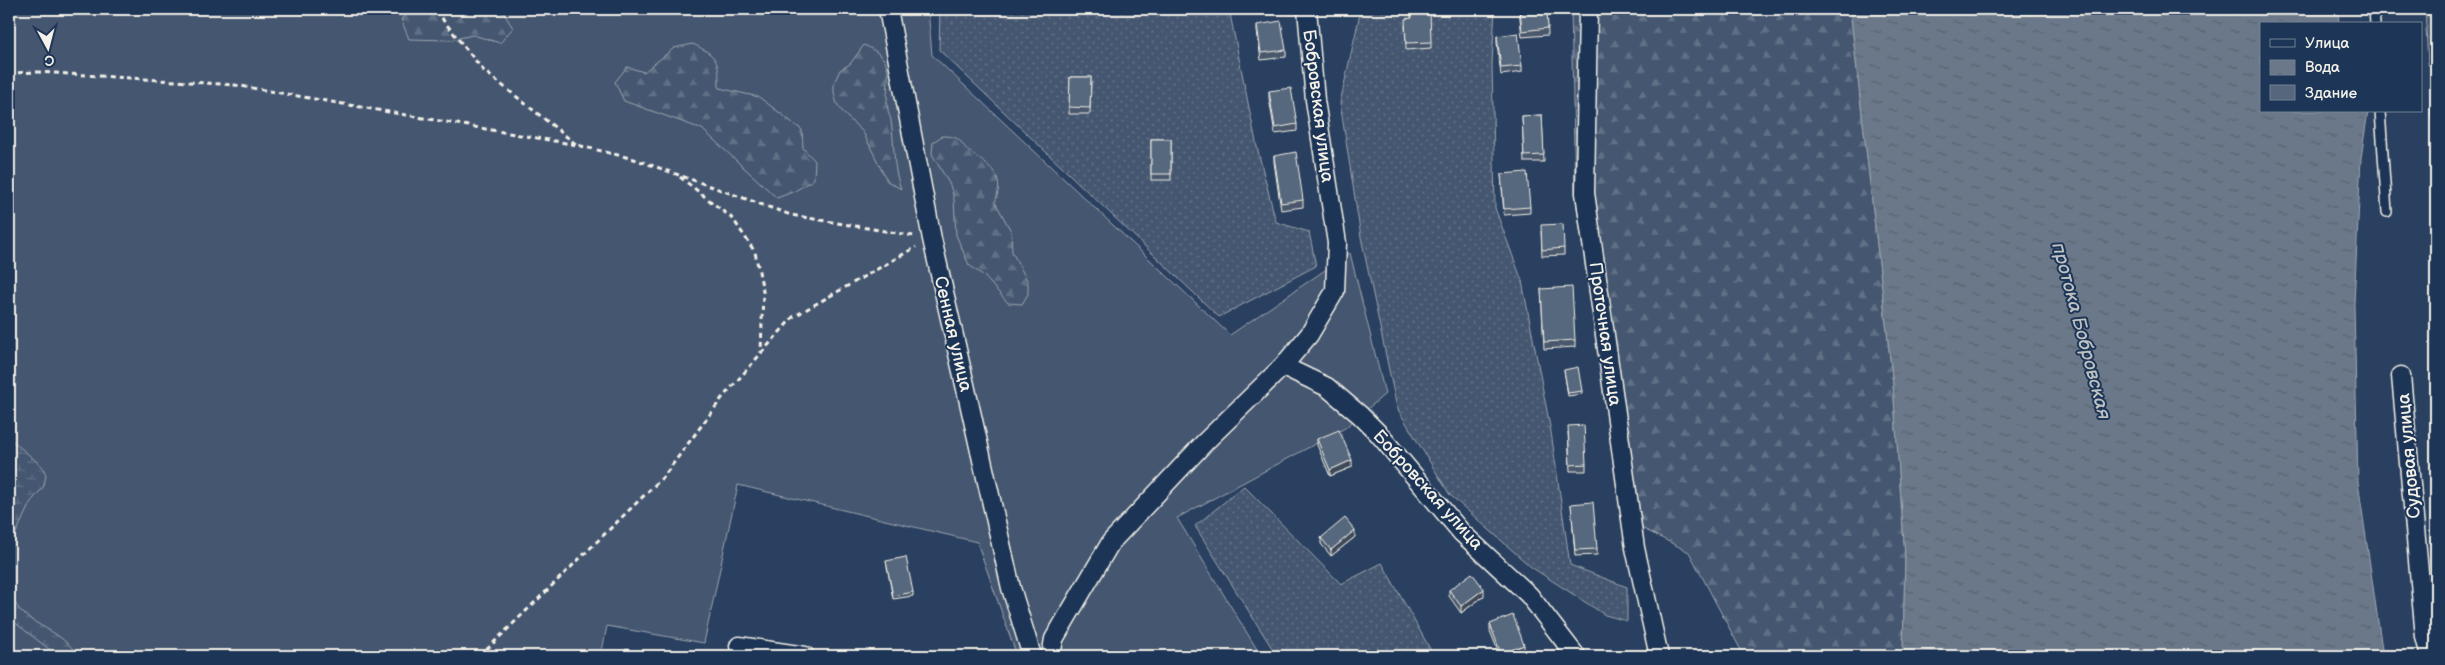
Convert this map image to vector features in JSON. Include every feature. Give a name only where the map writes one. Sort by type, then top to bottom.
[{"type":"street","name":"Сенная улица","points":[[888,9],[932,239],[1011,588],[1032,656]]},
{"type":"street","name":"Бобровская улица","points":[[1051,656],[1054,640],[1111,542],[1205,442],[1283,366],[1309,335],[1335,291],[1337,243],[1315,100],[1307,9]]},
{"type":"street","name":"Проточная улица","points":[[1588,9],[1584,193],[1635,548],[1660,656]]},
{"type":"street","name":"Бобровская улица","points":[[1283,366],[1327,387],[1360,416],[1462,533],[1529,595],[1576,656]]},
{"type":"street","name":"Судовая улица","points":[[2401,376],[2425,638],[2430,656]]},
{"type":"street","points":[[740,646],[805,656]]},
{"type":"lane","points":[[2374,9],[2375,22]]},
{"type":"lane","points":[[2380,112],[2387,212]]},
{"type":"path","points":[[440,9],[443,20],[483,70],[577,145]]},
{"type":"path","points":[[9,73],[39,72],[235,85],[577,145],[634,159],[791,215],[932,239]]},
{"type":"path","points":[[678,175],[733,219],[755,252],[763,291],[761,353]]},
{"type":"path","points":[[480,656],[664,476],[722,398],[793,317],[932,239]]},
{"type":"green space","points":[[9,9],[928,9],[932,55],[1230,335],[1350,253],[1385,394],[1345,428],[1177,518],[1261,656],[1017,656],[977,542],[738,485],[704,643],[607,626],[601,656],[9,656]]},
{"type":"green space","points":[[414,9],[501,9],[513,28],[500,43],[473,35],[450,40],[409,39],[401,19]]},
{"type":"green space","points":[[940,9],[1229,9],[1257,147],[1276,222],[1309,232],[1316,266],[1219,317],[939,50]]},
{"type":"green space","points":[[1361,9],[1495,9],[1492,64],[1495,208],[1522,281],[1551,432],[1570,565],[1627,587],[1627,621],[1605,615],[1531,567],[1450,495],[1397,408],[1361,237],[1340,103]]},
{"type":"green space","points":[[1571,9],[1850,9],[1893,384],[1905,557],[1903,656],[1744,656],[1689,552],[1622,518],[1575,193]]},
{"type":"green space","points":[[2425,9],[2436,9],[2436,65],[2428,65]]},
{"type":"green space","points":[[693,44],[708,52],[715,60],[719,88],[759,97],[802,130],[803,148],[815,161],[814,179],[795,191],[777,198],[702,129],[624,101],[615,82],[627,67],[644,72],[674,48]]},
{"type":"green space","points":[[864,45],[875,51],[883,58],[887,65],[888,111],[891,120],[896,172],[901,189],[887,181],[863,132],[845,115],[837,104],[834,93],[834,83],[840,70],[850,64]]},
{"type":"green space","points":[[2434,130],[2436,130],[2436,191],[2431,190]]},
{"type":"green space","points":[[942,136],[954,137],[960,141],[971,153],[990,167],[997,178],[999,184],[995,202],[1011,231],[1012,252],[1028,282],[1028,294],[1022,304],[1008,303],[984,276],[969,265],[956,235],[954,199],[950,185],[932,154],[933,142]]},
{"type":"green space","points":[[9,438],[42,466],[46,475],[44,486],[30,503],[9,548]]},
{"type":"green space","points":[[1244,486],[1341,584],[1382,563],[1434,656],[1277,656],[1195,526]]},
{"type":"green space","points":[[9,590],[22,612],[60,637],[80,656],[58,656],[9,618]]},
{"type":"water","name":"протока Бобровская","points":[[1850,9],[2338,9],[2339,22],[2260,22],[2260,112],[2368,112],[2361,158],[2354,304],[2358,482],[2383,656],[1903,656],[1905,557],[1893,384]]},
{"type":"building","points":[[1520,9],[1547,9],[1548,28],[1522,31]]},
{"type":"building","points":[[1430,10],[1431,42],[1406,43],[1405,19],[1412,18],[1411,11]]},
{"type":"building","points":[[1281,21],[1286,50],[1261,53],[1257,25]]},
{"type":"building","points":[[1518,33],[1522,66],[1501,68],[1497,36]]},
{"type":"building","points":[[1070,77],[1091,77],[1090,108],[1069,107]]},
{"type":"building","points":[[2433,79],[2436,79],[2436,112],[2431,112]]},
{"type":"building","points":[[1291,88],[1297,124],[1275,128],[1269,91]]},
{"type":"building","points":[[1542,115],[1544,155],[1524,156],[1522,116]]},
{"type":"building","points":[[1151,139],[1171,139],[1171,174],[1151,174]]},
{"type":"building","points":[[1296,152],[1303,200],[1281,203],[1274,156]]},
{"type":"building","points":[[1527,172],[1530,207],[1504,209],[1501,174]]},
{"type":"building","points":[[1563,224],[1564,248],[1542,250],[1541,225]]},
{"type":"building","points":[[1572,287],[1575,340],[1544,342],[1541,289]]},
{"type":"building","points":[[1578,367],[1582,391],[1568,393],[1564,370]]},
{"type":"building","points":[[1584,425],[1586,464],[1570,465],[1568,426]]},
{"type":"building","points":[[1339,430],[1352,460],[1330,470],[1317,439]]},
{"type":"building","points":[[1593,502],[1597,549],[1575,550],[1571,504]]},
{"type":"building","points":[[1345,518],[1355,530],[1331,550],[1321,538]]},
{"type":"building","points":[[906,557],[913,592],[893,596],[886,561]]},
{"type":"building","points":[[1472,573],[1484,589],[1461,606],[1449,590]]},
{"type":"building","points":[[1513,615],[1524,645],[1501,654],[1490,624]]},
{"type":"building","points":[[626,649],[653,656],[625,656]]}]
